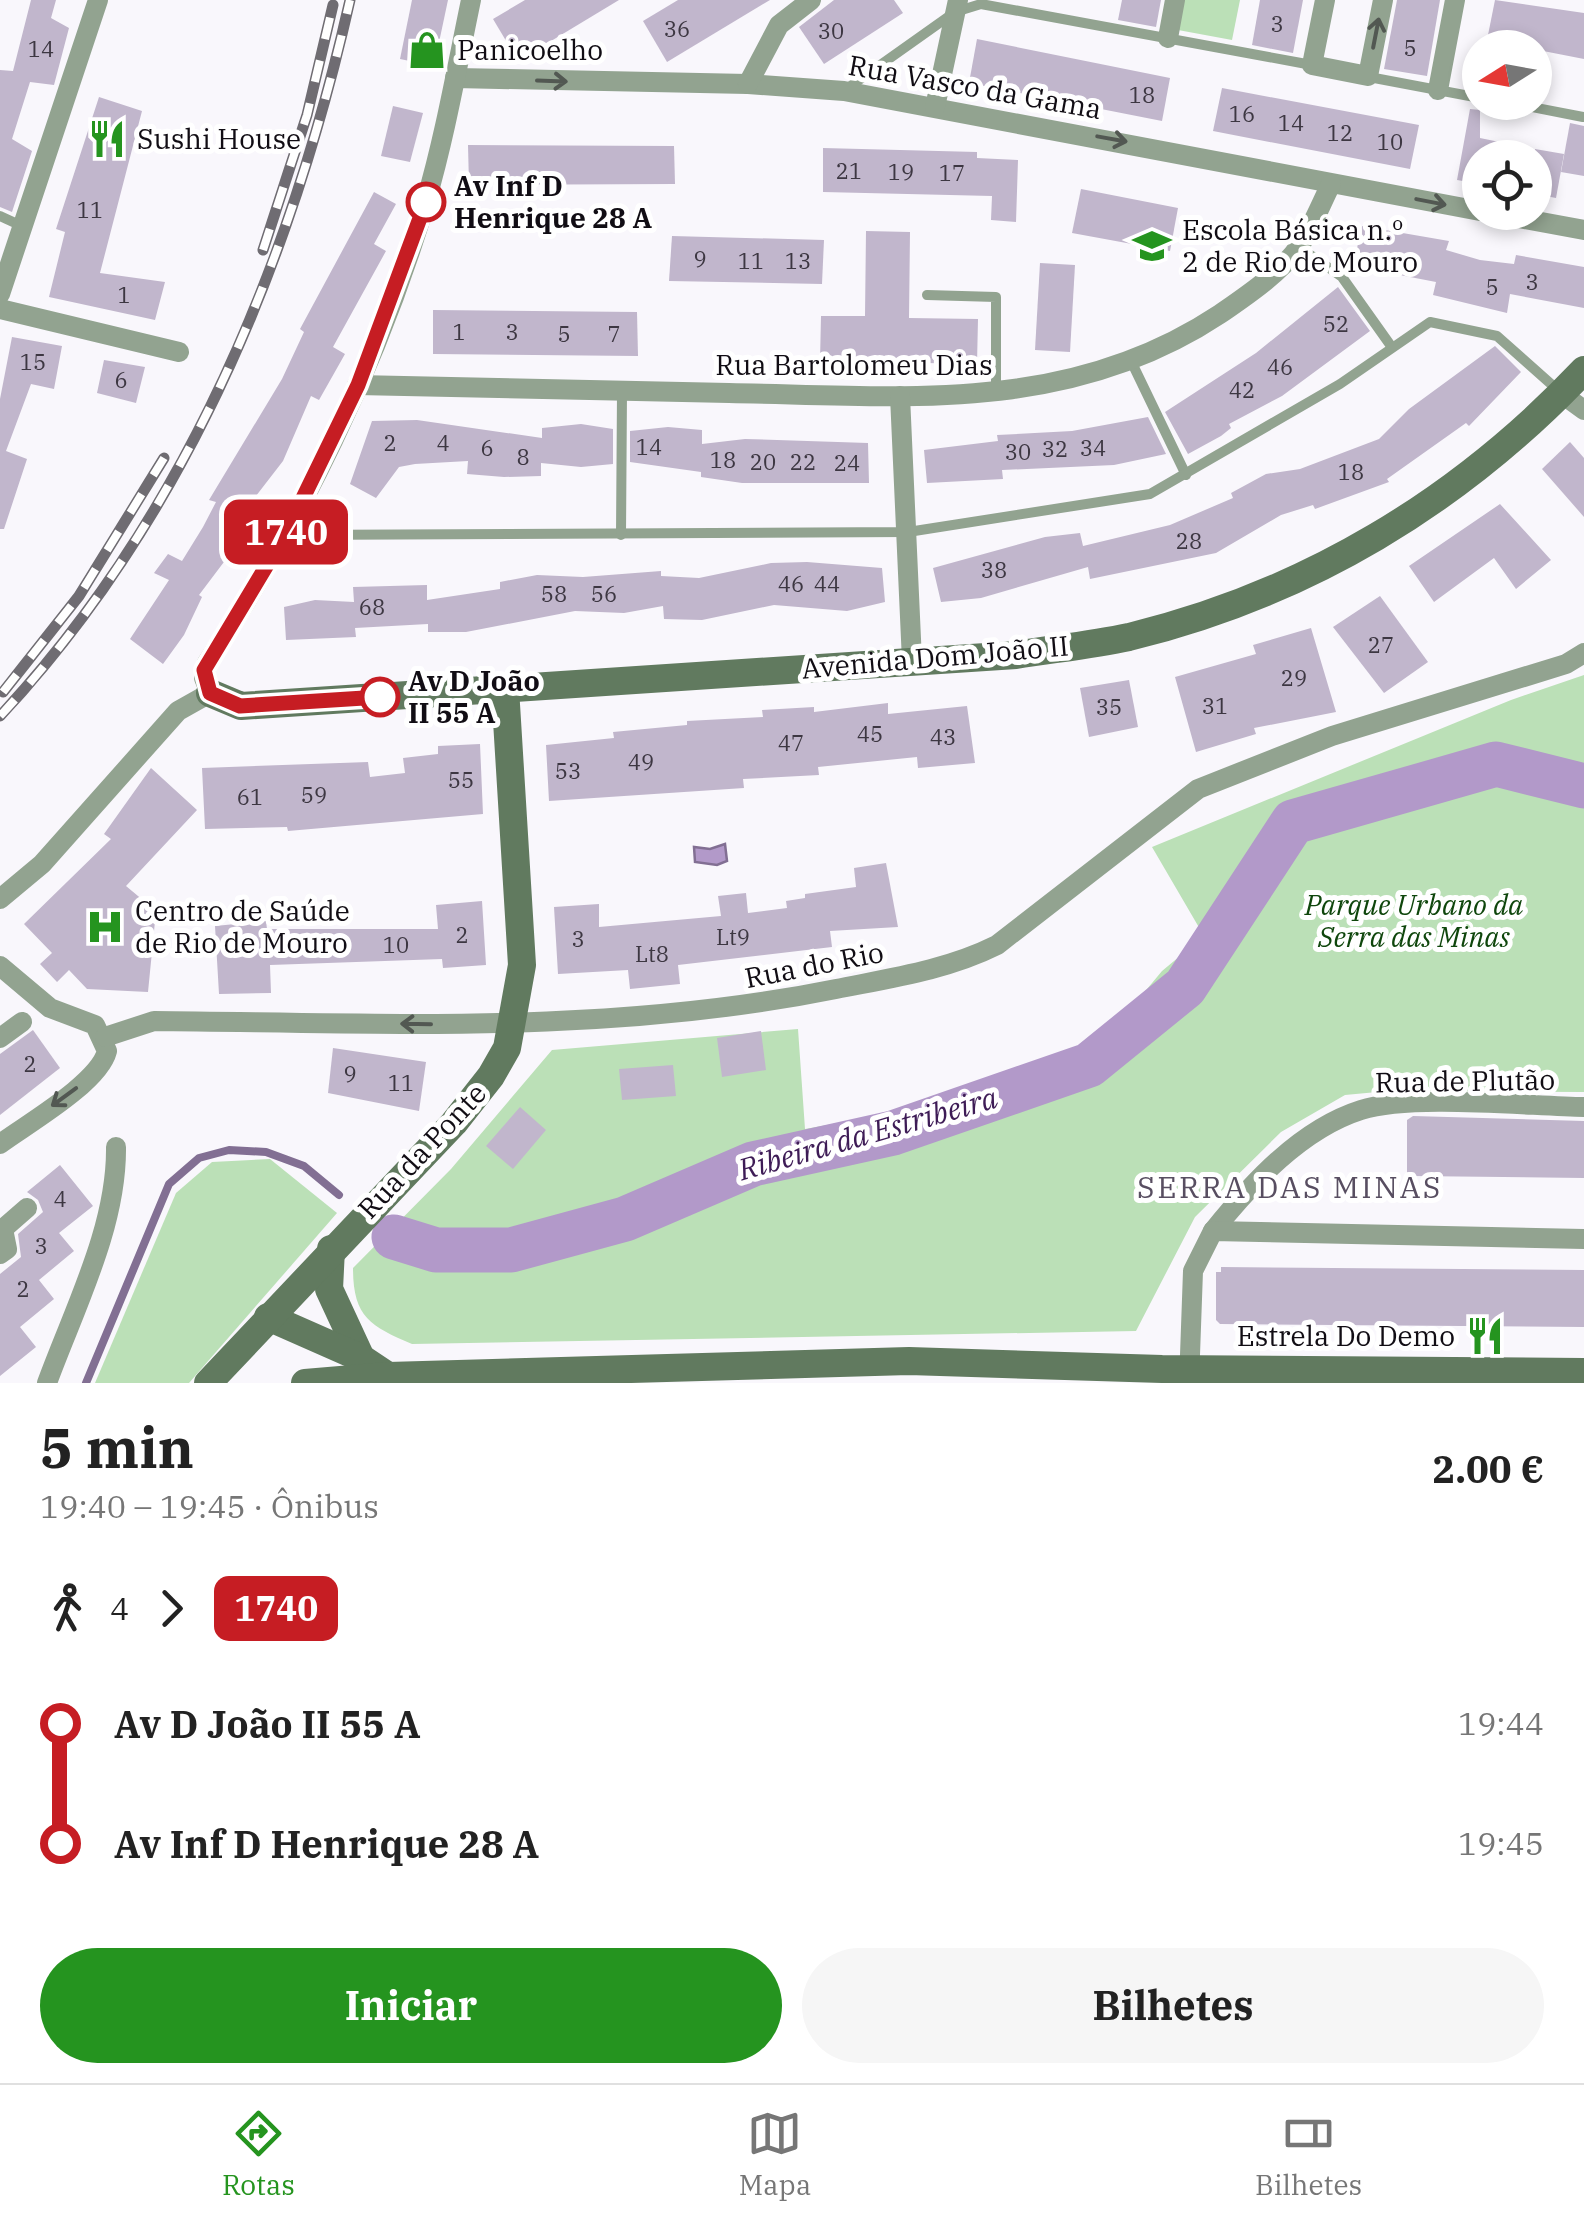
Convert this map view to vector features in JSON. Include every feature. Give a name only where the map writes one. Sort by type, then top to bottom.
[{"type":"street","points":[[0,294],[98,0]]},
{"type":"street","points":[[0,899],[42,864],[178,711],[210,693],[204,678],[207,662],[285,535],[358,385],[426,202],[471,0]]},
{"type":"street","points":[[748,84],[779,26],[811,0]]},
{"type":"street","points":[[1168,38],[1175,0]]},
{"type":"street","points":[[1325,0],[1312,65],[1368,76],[1383,0]]},
{"type":"street","points":[[1438,90],[1455,0]]},
{"type":"street","points":[[935,107],[957,6]]},
{"type":"street","name":"Rua Vasco da Gama","points":[[455,78],[748,84],[844,90],[1462,208]]},
{"type":"street","name":"Rua Bartolomeu Dias","points":[[358,385],[900,396],[996,394],[1077,380],[1132,363],[1183,338],[1246,296],[1299,247],[1330,184]]},
{"type":"street","points":[[1552,224],[1584,230]]},
{"type":"street","points":[[0,309],[179,352]]},
{"type":"street","name":"Avenida Dom João II","points":[[210,693],[240,706],[912,662],[1016,654],[1125,638],[1264,594],[1368,544],[1451,491],[1573,402],[1584,370]]},
{"type":"street","points":[[900,396],[912,662]]},
{"type":"street","name":"Rua do Rio","points":[[105,1038],[154,1020],[514,1026],[651,1019],[765,1004],[966,960],[997,945],[1198,789],[1332,736],[1566,664],[1584,653]]},
{"type":"street","name":"Rua da Ponte","points":[[208,1383],[477,1096],[507,1048],[514,1026],[522,964],[506,688]]},
{"type":"street","points":[[0,966],[50,1008],[88,1021],[105,1038],[107,1052],[102,1066],[0,1144]]},
{"type":"street","points":[[0,1038],[22,1022]]},
{"type":"street","name":"Rua de Plutão","points":[[1189,1376],[1193,1271],[1214,1231],[1266,1170],[1321,1130],[1360,1110],[1398,1104],[1584,1106]]},
{"type":"street","points":[[47,1383],[103,1228],[116,1172],[116,1147]]},
{"type":"street","points":[[0,1254],[7,1249],[4,1229],[27,1208]]},
{"type":"street","points":[[1214,1231],[1584,1238]]},
{"type":"street","points":[[330,1250],[328,1289],[361,1358]]},
{"type":"street","points":[[268,1318],[361,1358],[388,1376]]},
{"type":"street","points":[[305,1383],[388,1376],[909,1361],[1189,1376],[1584,1372]]},
{"type":"lane","points":[[844,90],[957,6],[981,4],[1312,65]]},
{"type":"lane","points":[[1368,76],[1462,95]]},
{"type":"lane","points":[[1552,111],[1584,117]]},
{"type":"lane","points":[[0,216],[25,227]]},
{"type":"lane","points":[[1299,247],[1342,277],[1391,346]]},
{"type":"lane","points":[[927,295],[996,297],[996,394]]},
{"type":"lane","points":[[285,535],[908,532],[1150,494],[1340,384],[1430,322],[1497,336],[1573,402]]},
{"type":"lane","points":[[1132,363],[1186,474]]},
{"type":"lane","points":[[621,535],[622,392]]},
{"type":"green space","points":[[1183,0],[1240,0],[1232,40],[1178,30]]},
{"type":"green space","name":"Parque Urbano da Serra das Minas","points":[[1584,675],[1584,1092],[1388,1091],[1345,1095],[1281,1132],[1195,1217],[1136,1331],[412,1344],[375,1325],[361,1309],[353,1268],[451,1169],[552,1050],[798,1029],[805,1129],[959,1101],[1098,1048],[1162,971],[1204,936],[1152,847],[1511,700]]},
{"type":"green space","points":[[270,1159],[337,1213],[189,1383],[95,1383],[176,1193],[212,1162]]},
{"type":"shaded area","points":[[725,844],[727,861],[717,865],[695,862],[694,847],[710,849]]},
{"type":"building","points":[[31,0],[56,0],[51,18],[69,28],[54,85],[30,82],[12,139],[32,151],[12,212],[0,207],[0,70],[13,71]]},
{"type":"building","points":[[412,0],[448,0],[434,66],[400,59]]},
{"type":"building","points":[[525,0],[619,0],[518,61],[493,19]]},
{"type":"building","points":[[678,0],[770,0],[667,62],[643,21]]},
{"type":"building","points":[[834,0],[894,0],[903,13],[824,64],[799,27]]},
{"type":"building","points":[[1122,0],[1161,0],[1156,27],[1118,20]]},
{"type":"building","points":[[1260,0],[1303,0],[1293,53],[1252,45]]},
{"type":"building","points":[[1397,0],[1440,0],[1427,76],[1384,69]]},
{"type":"building","points":[[1495,0],[1584,13],[1584,59],[1552,53],[1552,30],[1489,30]]},
{"type":"building","points":[[977,39],[1170,78],[1162,121],[969,83]]},
{"type":"building","points":[[1222,88],[1419,125],[1410,169],[1213,131]]},
{"type":"building","points":[[99,97],[142,111],[100,273],[165,282],[155,320],[49,297],[65,232],[56,229]]},
{"type":"building","points":[[393,106],[423,113],[410,162],[381,156]]},
{"type":"building","points":[[1468,120],[1480,120],[1480,138],[1490,140],[1464,140]]},
{"type":"building","points":[[1570,123],[1584,126],[1584,176],[1561,172]]},
{"type":"building","points":[[468,145],[674,146],[675,184],[469,185]]},
{"type":"building","points":[[823,148],[977,152],[977,158],[1018,160],[1016,222],[991,220],[992,196],[823,192]]},
{"type":"building","points":[[1552,152],[1564,154],[1556,198],[1552,197]]},
{"type":"building","points":[[1462,153],[1462,181],[1457,180]]},
{"type":"building","points":[[1081,189],[1178,208],[1170,251],[1072,233]]},
{"type":"building","points":[[374,192],[396,204],[374,244],[386,251],[333,347],[345,354],[319,400],[311,396],[283,461],[249,505],[236,546],[199,595],[202,597],[184,635],[163,664],[130,639],[169,580],[154,573],[168,554],[182,561],[203,527],[216,502],[209,500],[282,379],[304,332],[300,329]]},
{"type":"building","points":[[1362,226],[1449,241],[1446,250],[1480,260],[1514,264],[1516,255],[1584,267],[1584,308],[1510,294],[1507,313],[1433,295],[1436,282],[1353,266]]},
{"type":"building","points":[[866,231],[910,232],[909,318],[978,319],[977,364],[820,361],[821,316],[865,316]]},
{"type":"building","points":[[672,236],[824,240],[822,284],[669,281]]},
{"type":"building","points":[[1040,263],[1075,265],[1070,352],[1035,350]]},
{"type":"building","points":[[1338,287],[1370,331],[1282,396],[1229,424],[1231,428],[1221,436],[1188,454],[1165,412],[1256,353]]},
{"type":"building","points":[[433,310],[637,312],[638,356],[433,354]]},
{"type":"building","points":[[12,337],[62,346],[54,389],[31,384],[6,451],[27,459],[4,529],[0,529],[0,399]]},
{"type":"building","points":[[1495,346],[1521,372],[1469,426],[1466,423],[1387,479],[1389,482],[1315,509],[1313,505],[1281,515],[1216,553],[1090,579],[1088,567],[981,598],[941,602],[933,568],[1045,537],[1080,533],[1083,546],[1170,525],[1233,498],[1231,493],[1266,474],[1300,469],[1379,439],[1409,409]]},
{"type":"building","points":[[104,360],[145,367],[136,403],[97,393]]},
{"type":"building","points":[[1148,417],[1166,454],[1114,465],[1002,470],[1003,479],[927,483],[924,450],[998,441],[997,435],[1072,431]]},
{"type":"building","points":[[417,420],[542,438],[542,428],[581,424],[613,429],[613,464],[581,467],[541,463],[541,476],[504,477],[467,474],[468,461],[415,464],[399,467],[376,498],[350,484],[372,421]]},
{"type":"building","points":[[668,427],[702,430],[702,444],[745,439],[868,443],[869,483],[742,483],[701,477],[701,472],[630,462],[630,431]]},
{"type":"building","points":[[1570,442],[1584,458],[1584,517],[1542,469]]},
{"type":"building","points":[[1500,504],[1551,560],[1516,589],[1494,558],[1434,602],[1409,566]]},
{"type":"building","points":[[771,563],[882,568],[885,602],[847,611],[774,605],[702,620],[664,619],[663,606],[624,613],[575,611],[466,632],[428,632],[428,624],[355,628],[356,637],[286,640],[284,607],[315,600],[354,602],[353,587],[427,585],[427,600],[500,589],[500,582],[537,575],[583,577],[661,571],[661,576],[699,578]]},
{"type":"building","points":[[1380,596],[1428,662],[1384,693],[1333,627]]},
{"type":"building","points":[[1311,628],[1336,712],[1254,728],[1256,734],[1196,752],[1175,677],[1256,654],[1253,645]]},
{"type":"building","points":[[1129,680],[1138,727],[1089,737],[1080,688]]},
{"type":"building","points":[[888,703],[888,714],[967,706],[975,763],[918,768],[917,757],[818,767],[819,775],[743,779],[744,788],[549,801],[546,745],[614,738],[613,732],[687,725],[687,721],[763,717],[762,710],[814,707],[814,712]]},
{"type":"building","points":[[480,744],[483,814],[288,831],[287,827],[205,829],[202,768],[368,762],[370,777],[405,773],[403,758],[438,754],[438,746]]},
{"type":"building","points":[[151,768],[197,810],[126,886],[156,911],[148,992],[87,989],[69,970],[57,982],[40,964],[52,953],[24,924],[111,839],[104,834]]},
{"type":"building","points":[[886,863],[898,927],[830,931],[832,947],[678,965],[680,984],[630,989],[628,970],[558,974],[554,907],[599,904],[599,927],[721,916],[718,896],[746,893],[748,913],[787,908],[786,901],[805,898],[805,894],[856,887],[854,868]]},
{"type":"building","points":[[482,901],[486,965],[443,968],[442,959],[270,965],[271,993],[219,994],[215,926],[266,921],[267,929],[438,929],[436,905]]},
{"type":"building","points":[[33,1030],[60,1068],[0,1115],[0,1054]]},
{"type":"building","points":[[761,1031],[766,1070],[722,1077],[717,1038]]},
{"type":"building","points":[[333,1048],[426,1062],[419,1111],[328,1093]]},
{"type":"building","points":[[673,1065],[676,1096],[622,1100],[619,1069]]},
{"type":"building","points":[[520,1107],[546,1130],[513,1169],[486,1146]]},
{"type":"building","points":[[1413,1116],[1584,1121],[1584,1178],[1412,1176],[1407,1173],[1407,1120]]},
{"type":"building","points":[[60,1165],[93,1206],[59,1233],[74,1251],[39,1280],[54,1299],[20,1327],[36,1347],[0,1376],[0,1274],[21,1257],[18,1234],[43,1212],[38,1200],[27,1192]]},
{"type":"building","points":[[1221,1267],[1584,1270],[1584,1327],[1220,1324],[1216,1320],[1216,1272],[1221,1272]]},
{"type":"waterway","name":"Ribeira da Estribeira","points":[[394,1237],[436,1250],[511,1250],[625,1219],[753,1164],[893,1133],[1089,1065],[1185,987],[1293,822],[1496,764],[1584,786]]},
{"type":"waterway","points":[[86,1383],[169,1184],[199,1158],[229,1150],[266,1152],[304,1166],[339,1195]]},
{"type":"railway","points":[[0,716],[66,639],[124,557],[176,471],[222,382],[262,289],[296,194],[326,98],[350,0]]},
{"type":"railway","points":[[263,250],[307,115],[333,5]]},
{"type":"railway","points":[[3,692],[79,596],[164,458]]},
{"type":"bus line","name":"1740","points":[[380,697],[226,704],[210,693],[204,670],[285,535],[358,385],[426,202]]},
{"type":"place","name":"Panicoelho","points":[[427,50]]},
{"type":"place","name":"Sushi House","points":[[107,139]]},
{"type":"place","name":"Av Inf D Henrique 28 A","points":[[426,202]]},
{"type":"place","name":"Escola Básica n.º 2 de Rio de Mouro","points":[[1152,246]]},
{"type":"place","name":"Av D João II 55 A","points":[[380,697]]},
{"type":"place","name":"Centro de Saúde de Rio de Mouro","points":[[105,927]]},
{"type":"place","name":"Estrela Do Demo","points":[[1485,1336]]},
{"type":"district","name":"SERRA DAS MINAS","points":[[1290,1188]]}]
